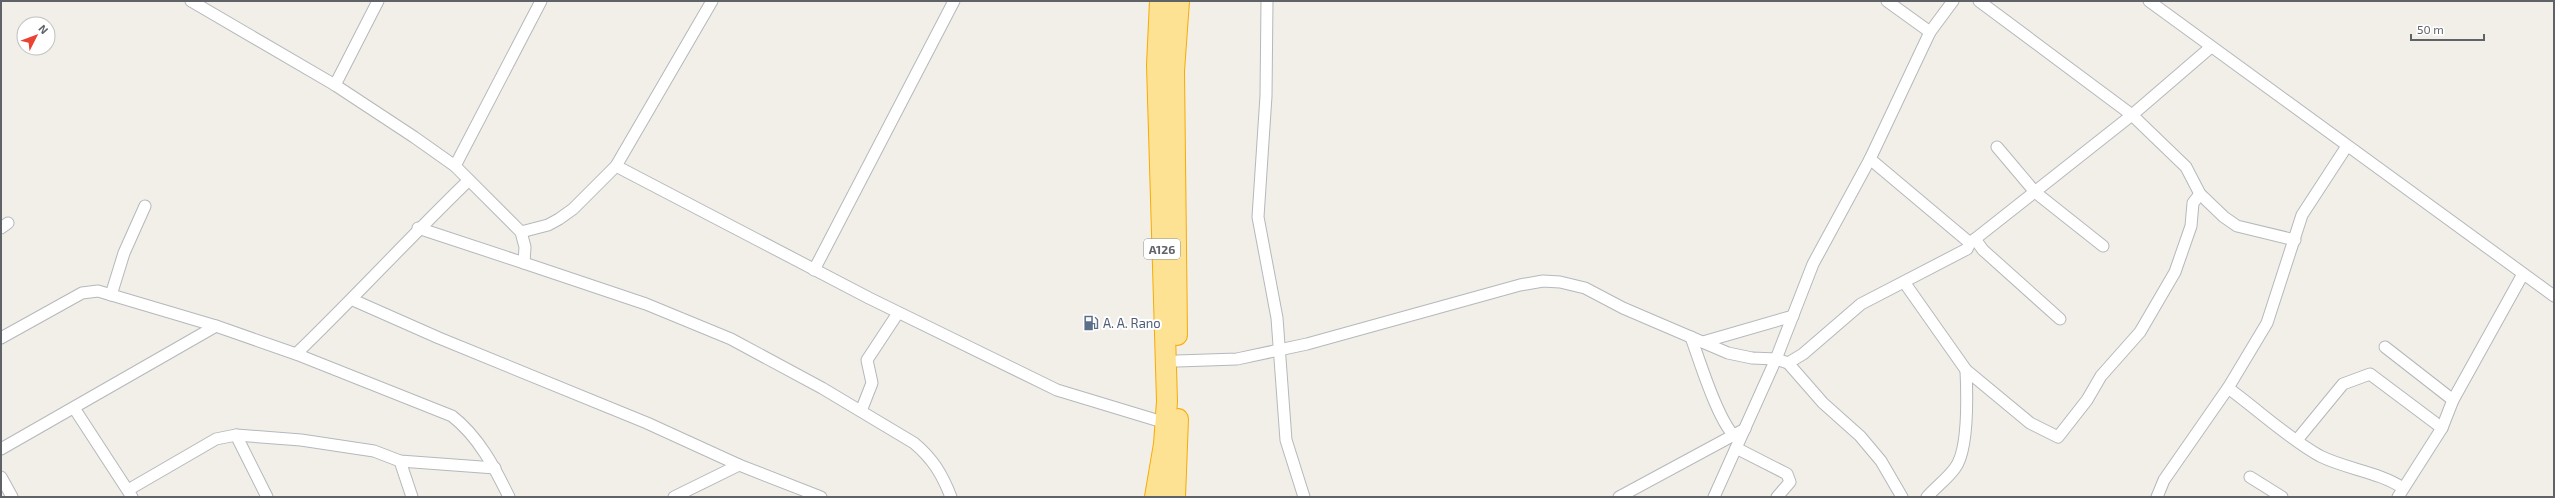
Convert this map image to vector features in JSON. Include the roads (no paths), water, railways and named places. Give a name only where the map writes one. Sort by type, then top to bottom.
[{"type":"highway","name":"A126","points":[[1155,497],[1166,423],[1157,64],[1160,1]]},
{"type":"highway","name":"A126","points":[[1175,497],[1178,448],[1174,71],[1179,1]]},
{"type":"street","points":[[192,1],[335,85],[455,166],[521,232],[525,247],[524,263]]},
{"type":"street","points":[[335,85],[378,1]]},
{"type":"street","points":[[455,166],[541,1]]},
{"type":"street","points":[[521,232],[548,225],[559,220],[573,209],[616,166],[712,1]]},
{"type":"street","points":[[814,270],[954,1]]},
{"type":"street","points":[[1267,1],[1266,96],[1258,216],[1277,318],[1286,440],[1304,497]]},
{"type":"street","points":[[1887,1],[1930,32]]},
{"type":"street","points":[[1714,497],[1736,441],[1745,429],[1776,359],[1813,264],[1870,159],[1930,32],[1953,1]]},
{"type":"street","points":[[1979,1],[2132,115],[2186,167],[2200,194],[2224,217],[2237,226],[2294,240]]},
{"type":"street","points":[[2149,1],[2554,296]]},
{"type":"street","points":[[1788,363],[1803,354],[1861,304],[1968,249],[1973,241],[2132,115],[2211,47]]},
{"type":"street","points":[[2158,496],[2164,480],[2228,388],[2267,323],[2302,215],[2347,146]]},
{"type":"street","points":[[1997,147],[2035,192],[2103,246]]},
{"type":"street","points":[[1870,159],[1973,241],[2060,319]]},
{"type":"street","points":[[616,166],[898,313],[1057,390],[1166,423]]},
{"type":"street","points":[[296,354],[353,300],[418,228],[469,180]]},
{"type":"street","points":[[1904,282],[1966,370],[2030,423],[2058,437],[2087,400],[2101,376],[2140,332],[2175,272],[2191,226],[2193,203],[2200,194]]},
{"type":"street","points":[[111,296],[124,253],[145,206]]},
{"type":"street","points":[[418,228],[646,304],[731,339],[776,362],[914,443],[929,456],[940,470],[951,497]]},
{"type":"street","points":[[2228,388],[2297,440],[2335,462],[2392,481],[2401,493],[2442,428],[2453,400],[2523,274]]},
{"type":"street","points":[[1177,361],[1237,359],[1280,350],[1520,285],[1543,281],[1560,282],[1584,288],[1623,308],[1728,353],[1752,358],[1776,359],[1788,363],[1823,402],[1860,436],[1881,461],[1902,497]]},
{"type":"street","points":[[1,338],[82,293],[98,291],[216,326],[296,354],[452,416],[467,430],[495,468],[509,497]]},
{"type":"street","points":[[353,300],[439,338],[647,423],[738,465],[819,497]]},
{"type":"street","points":[[861,411],[872,383],[867,360],[898,313]]},
{"type":"street","points":[[1703,342],[1793,316]]},
{"type":"street","points":[[1,449],[216,326]]},
{"type":"street","points":[[1691,337],[1716,405],[1736,441],[1787,474],[1790,482],[1776,497]]},
{"type":"street","points":[[2385,347],[2453,400]]},
{"type":"street","points":[[1927,497],[1956,467],[1964,439],[1967,392],[1966,370]]},
{"type":"street","points":[[2297,440],[2343,384],[2370,374],[2442,428]]},
{"type":"street","points":[[74,408],[130,493],[216,439],[236,435],[301,440],[374,451],[400,461],[495,468]]},
{"type":"street","points":[[236,435],[267,497]]},
{"type":"street","points":[[1619,497],[1736,441]]},
{"type":"street","points":[[400,461],[412,497]]},
{"type":"street","points":[[674,497],[738,465]]},
{"type":"street","points":[[1,477],[12,497]]},
{"type":"street","points":[[2250,477],[2282,497]]},
{"type":"place","name":"A. A. Rano","points":[[1091,323]]}]
